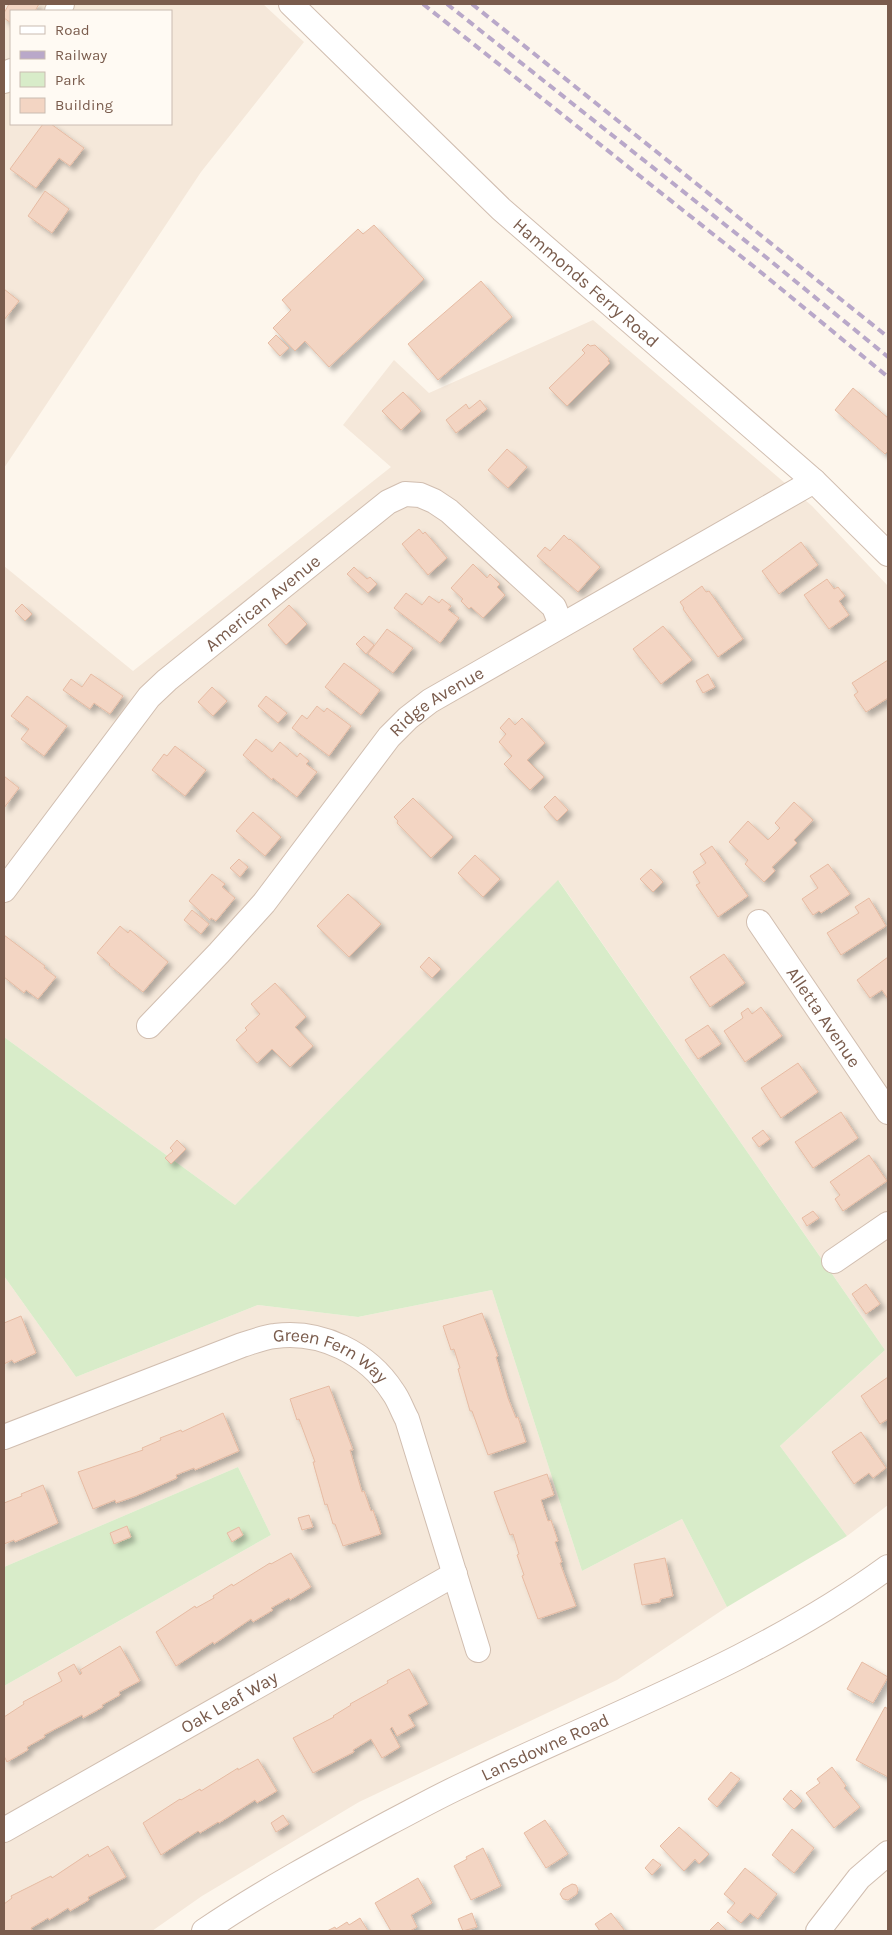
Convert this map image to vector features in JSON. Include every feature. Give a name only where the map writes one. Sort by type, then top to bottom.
[{"type":"street","name":"Hammonds Ferry Road","points":[[291,4],[501,209],[814,481],[888,554]]},
{"type":"street","name":"Ridge Avenue","points":[[148,1026],[219,953],[264,903],[389,737],[408,718],[430,701],[560,625],[814,481]]},
{"type":"street","name":"American Avenue","points":[[4,890],[149,697],[167,680],[388,502],[405,494],[420,495],[448,511],[554,607],[560,625]]},
{"type":"street","name":"Alletta Avenue","points":[[759,922],[888,1112]]},
{"type":"street","points":[[834,1262],[888,1224]]},
{"type":"street","name":"Green Fern Way","points":[[4,1437],[242,1345],[274,1336],[303,1336],[333,1343],[358,1354],[394,1392],[407,1419],[478,1650]]},
{"type":"street","name":"Lansdowne Road","points":[[204,1931],[253,1898],[355,1841],[465,1784],[708,1673],[791,1630],[888,1568]]},
{"type":"street","name":"Oak Leaf Way","points":[[4,1830],[455,1574]]},
{"type":"street","points":[[818,1931],[859,1878],[888,1853]]},
{"type":"shaded area","points":[[4,4],[263,4],[304,42],[201,172],[4,468]]},
{"type":"shaded area","points":[[593,320],[812,506],[888,586],[888,1505],[847,1536],[780,1446],[885,1350],[559,881],[235,1205],[4,1037],[4,566],[133,671],[391,467],[343,425],[394,360],[429,393]]},
{"type":"shaded area","points":[[4,1276],[76,1377],[258,1305],[358,1317],[492,1290],[582,1571],[682,1519],[727,1607],[617,1680],[359,1802],[202,1896],[152,1931],[4,1931],[4,1686],[271,1535],[238,1467],[4,1567]]},
{"type":"green space","points":[[558,880],[885,1350],[780,1446],[847,1536],[727,1607],[682,1519],[582,1571],[492,1290],[358,1317],[258,1305],[76,1377],[4,1276],[4,1037],[235,1205]]},
{"type":"green space","points":[[238,1467],[271,1535],[4,1686],[4,1567]]},
{"type":"building","points":[[9,4],[39,4],[36,10],[10,10],[10,22],[4,18],[4,13]]},
{"type":"building","points":[[42,125],[52,125],[84,148],[70,166],[59,158],[36,188],[10,169]]},
{"type":"building","points":[[45,191],[69,209],[52,233],[28,216]]},
{"type":"building","points":[[374,225],[424,279],[329,367],[305,341],[295,351],[273,328],[291,310],[282,300],[358,229],[363,234]]},
{"type":"building","points":[[481,281],[512,317],[438,380],[408,344]]},
{"type":"building","points":[[4,289],[19,301],[4,320]]},
{"type":"building","points":[[276,335],[289,348],[280,356],[268,343]]},
{"type":"building","points":[[588,344],[590,346],[595,345],[609,359],[610,363],[567,406],[549,388],[585,353],[582,350]]},
{"type":"building","points":[[853,388],[888,418],[888,451],[885,454],[835,410]]},
{"type":"building","points":[[403,392],[421,411],[401,430],[382,411]]},
{"type":"building","points":[[480,400],[487,409],[456,433],[446,420],[466,404],[469,409]]},
{"type":"building","points":[[507,449],[527,467],[508,488],[488,470]]},
{"type":"building","points":[[419,529],[423,534],[425,532],[447,558],[428,575],[402,544]]},
{"type":"building","points":[[564,535],[600,567],[578,592],[537,556],[545,547],[550,551]]},
{"type":"building","points":[[801,542],[818,565],[779,594],[762,571]]},
{"type":"building","points":[[473,564],[487,578],[490,574],[500,584],[497,587],[505,595],[483,618],[471,607],[469,609],[461,601],[463,599],[451,588]]},
{"type":"building","points":[[354,567],[367,579],[370,577],[377,584],[368,593],[347,574]]},
{"type":"building","points":[[827,579],[834,589],[838,587],[845,596],[839,601],[849,615],[829,629],[804,595]]},
{"type":"building","points":[[702,586],[706,592],[709,591],[743,639],[718,657],[683,609],[680,602]]},
{"type":"building","points":[[406,593],[422,605],[429,596],[439,603],[442,599],[451,606],[448,610],[459,618],[440,643],[394,608]]},
{"type":"building","points":[[22,604],[32,614],[25,621],[15,611]]},
{"type":"building","points":[[289,605],[307,624],[286,645],[268,625]]},
{"type":"building","points":[[663,626],[692,660],[661,684],[633,649]]},
{"type":"building","points":[[387,629],[413,648],[393,673],[368,654]]},
{"type":"building","points":[[364,636],[374,645],[366,654],[356,644]]},
{"type":"building","points":[[888,660],[888,698],[866,712],[854,695],[858,692],[852,683]]},
{"type":"building","points":[[344,663],[380,690],[361,715],[325,687]]},
{"type":"building","points":[[91,674],[123,696],[110,714],[94,703],[90,709],[63,690],[71,679],[82,687]]},
{"type":"building","points":[[708,674],[715,687],[703,693],[696,681]]},
{"type":"building","points":[[212,687],[227,701],[213,716],[198,702]]},
{"type":"building","points":[[27,696],[67,726],[44,756],[21,739],[29,729],[11,716]]},
{"type":"building","points":[[266,696],[287,713],[278,723],[258,706]]},
{"type":"building","points":[[317,706],[324,712],[327,708],[351,726],[329,756],[292,728],[302,715],[307,719]]},
{"type":"building","points":[[509,718],[515,725],[522,718],[545,743],[527,760],[544,777],[530,790],[504,764],[512,756],[499,742],[506,734],[500,728]]},
{"type":"building","points":[[256,739],[272,752],[280,742],[297,757],[300,753],[309,761],[306,764],[317,772],[297,797],[273,778],[272,780],[243,755]]},
{"type":"building","points":[[175,746],[206,770],[185,796],[152,770],[164,754],[167,756]]},
{"type":"building","points":[[4,776],[19,788],[4,808]]},
{"type":"building","points":[[555,796],[568,810],[557,821],[544,807]]},
{"type":"building","points":[[413,798],[453,837],[431,858],[397,823],[398,821],[394,817]]},
{"type":"building","points":[[794,802],[813,820],[794,840],[797,843],[772,867],[775,871],[764,882],[745,864],[748,860],[729,842],[748,821],[768,840],[780,828],[775,823]]},
{"type":"building","points":[[253,812],[281,837],[265,856],[236,831]]},
{"type":"building","points":[[712,846],[748,896],[718,917],[696,885],[700,883],[693,872],[706,863],[700,854]]},
{"type":"building","points":[[475,855],[500,879],[483,897],[458,873]]},
{"type":"building","points":[[239,859],[248,867],[240,877],[230,868]]},
{"type":"building","points":[[828,864],[850,894],[821,913],[819,911],[813,915],[802,899],[818,888],[810,876]]},
{"type":"building","points":[[651,869],[663,882],[653,892],[640,879]]},
{"type":"building","points":[[212,874],[225,884],[222,887],[235,898],[216,921],[211,918],[210,920],[189,901]]},
{"type":"building","points":[[348,894],[381,924],[349,957],[317,926]]},
{"type":"building","points":[[869,898],[886,926],[841,955],[827,933],[859,913],[855,907]]},
{"type":"building","points":[[192,910],[209,924],[201,934],[184,920]]},
{"type":"building","points":[[120,926],[128,933],[130,930],[168,962],[143,992],[97,953]]},
{"type":"building","points":[[4,935],[45,966],[44,968],[56,977],[38,999],[26,990],[24,993],[4,977]]},
{"type":"building","points":[[724,954],[745,983],[710,1007],[690,977]]},
{"type":"building","points":[[429,957],[441,969],[432,978],[420,967]]},
{"type":"building","points":[[888,957],[888,999],[882,990],[870,998],[857,980]]},
{"type":"building","points":[[275,983],[306,1017],[295,1027],[313,1046],[290,1067],[272,1049],[257,1063],[236,1040],[247,1030],[245,1028],[260,1014],[251,1004]]},
{"type":"building","points":[[761,1007],[782,1036],[745,1062],[724,1031],[743,1018],[741,1013],[748,1008],[752,1014]]},
{"type":"building","points":[[708,1025],[721,1044],[698,1059],[685,1040]]},
{"type":"building","points":[[798,1063],[818,1092],[781,1118],[761,1088]]},
{"type":"building","points":[[841,1112],[858,1138],[813,1168],[795,1142]]},
{"type":"building","points":[[763,1130],[770,1139],[759,1147],[752,1138]]},
{"type":"building","points":[[177,1140],[186,1149],[171,1164],[165,1158],[173,1151],[170,1148]]},
{"type":"building","points":[[869,1155],[887,1181],[843,1211],[835,1199],[840,1195],[830,1182]]},
{"type":"building","points":[[813,1211],[819,1218],[807,1226],[802,1218]]},
{"type":"building","points":[[866,1284],[880,1304],[866,1314],[852,1294]]},
{"type":"building","points":[[482,1313],[498,1356],[496,1357],[508,1398],[516,1418],[518,1417],[526,1442],[488,1455],[472,1411],[470,1411],[454,1349],[451,1350],[443,1326]]},
{"type":"building","points":[[21,1316],[36,1353],[14,1363],[12,1360],[4,1364],[4,1323]]},
{"type":"building","points":[[888,1377],[888,1419],[880,1424],[861,1396]]},
{"type":"building","points":[[329,1386],[353,1450],[350,1450],[362,1492],[364,1491],[371,1511],[373,1510],[381,1534],[343,1546],[335,1524],[333,1524],[327,1504],[325,1505],[313,1462],[315,1462],[290,1399]]},
{"type":"building","points":[[223,1413],[239,1451],[195,1470],[194,1468],[176,1475],[177,1478],[136,1496],[116,1503],[115,1500],[93,1509],[78,1472],[143,1450],[142,1448],[161,1440],[160,1438],[181,1430],[182,1432]]},
{"type":"building","points":[[861,1432],[886,1468],[873,1478],[869,1473],[854,1484],[832,1452]]},
{"type":"building","points":[[547,1474],[554,1495],[541,1500],[548,1521],[551,1520],[558,1541],[555,1542],[562,1562],[560,1563],[576,1606],[538,1619],[522,1576],[524,1575],[517,1555],[519,1554],[513,1534],[510,1535],[494,1492]]},
{"type":"building","points":[[43,1485],[58,1523],[15,1542],[14,1540],[4,1544],[4,1503]]},
{"type":"building","points":[[309,1515],[313,1527],[302,1530],[298,1518]]},
{"type":"building","points":[[127,1526],[131,1537],[114,1544],[110,1533]]},
{"type":"building","points":[[239,1527],[243,1535],[232,1542],[227,1533]]},
{"type":"building","points":[[291,1553],[311,1587],[290,1600],[289,1598],[271,1608],[273,1610],[253,1622],[251,1619],[214,1644],[213,1642],[176,1666],[156,1632],[195,1606],[196,1608],[214,1598],[213,1596],[232,1584],[233,1586],[270,1563]]},
{"type":"building","points":[[665,1558],[673,1596],[660,1599],[660,1602],[642,1605],[634,1564]]},
{"type":"building","points":[[120,1646],[140,1681],[119,1692],[120,1695],[102,1705],[103,1707],[83,1718],[82,1715],[44,1735],[45,1737],[27,1747],[28,1750],[7,1762],[4,1756],[4,1717],[24,1704],[23,1702],[62,1681],[58,1673],[74,1664],[80,1675],[82,1673],[80,1670]]},
{"type":"building","points":[[862,1662],[888,1677],[873,1703],[847,1689]]},
{"type":"building","points":[[409,1669],[428,1704],[408,1715],[415,1726],[397,1736],[392,1727],[390,1729],[400,1747],[382,1758],[371,1739],[353,1750],[354,1752],[313,1773],[293,1738],[334,1717],[350,1704]]},
{"type":"building","points":[[885,1707],[888,1709],[888,1777],[856,1760]]},
{"type":"building","points":[[258,1759],[277,1791],[257,1803],[255,1800],[200,1833],[198,1831],[161,1855],[143,1823],[180,1799],[200,1789],[201,1791],[238,1768],[238,1770]]},
{"type":"building","points":[[832,1767],[846,1786],[844,1788],[860,1807],[834,1828],[806,1793],[820,1783],[817,1779]]},
{"type":"building","points":[[731,1772],[740,1779],[717,1807],[708,1799]]},
{"type":"building","points":[[791,1790],[802,1801],[794,1809],[783,1799]]},
{"type":"building","points":[[283,1815],[289,1824],[276,1832],[271,1823]]},
{"type":"building","points":[[545,1820],[568,1854],[546,1868],[524,1833]]},
{"type":"building","points":[[679,1827],[709,1854],[699,1864],[695,1859],[684,1871],[660,1846]]},
{"type":"building","points":[[792,1829],[814,1848],[794,1873],[772,1855]]},
{"type":"building","points":[[108,1846],[126,1877],[88,1897],[89,1900],[70,1911],[68,1908],[49,1920],[48,1918],[31,1928],[31,1931],[4,1931],[4,1904],[12,1898],[11,1896],[51,1876],[52,1878],[88,1854],[89,1857]]},
{"type":"building","points":[[483,1848],[501,1886],[471,1900],[454,1866]]},
{"type":"building","points":[[653,1859],[661,1865],[652,1875],[645,1868]]},
{"type":"building","points":[[745,1868],[777,1894],[758,1919],[750,1913],[741,1923],[727,1912],[735,1903],[724,1894]]},
{"type":"building","points":[[418,1878],[432,1903],[411,1915],[417,1927],[410,1931],[391,1931],[375,1903]]},
{"type":"building","points":[[572,1884],[576,1885],[578,1889],[577,1894],[568,1900],[563,1899],[560,1894],[563,1889]]},
{"type":"building","points":[[472,1913],[477,1927],[463,1931],[458,1919]]},
{"type":"building","points":[[611,1913],[625,1931],[600,1931],[595,1924]]},
{"type":"building","points":[[360,1918],[368,1931],[327,1931],[335,1927],[336,1929],[347,1922],[349,1925]]},
{"type":"building","points":[[718,1922],[727,1931],[709,1931]]},
{"type":"railway","points":[[423,4],[757,269],[888,377]]},
{"type":"railway","points":[[447,4],[767,258],[888,357]]},
{"type":"railway","points":[[472,4],[888,337]]}]
